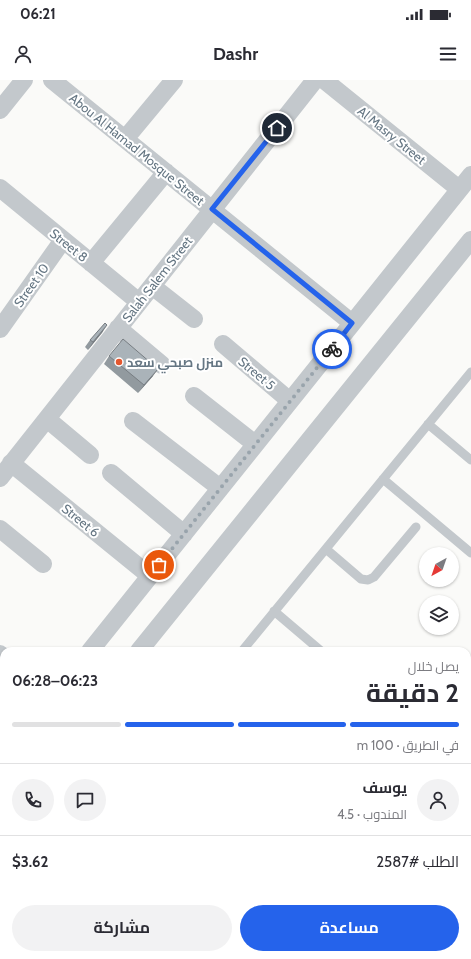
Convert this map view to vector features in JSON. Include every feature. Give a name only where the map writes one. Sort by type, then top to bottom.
[{"type":"street","points":[[0,110],[24,80]]},
{"type":"street","name":"Abou Al Hamad Mosque Street","points":[[52,80],[352,323]]},
{"type":"street","points":[[126,139],[174,80]]},
{"type":"street","name":"Salah Salem Street","points":[[0,478],[315,80]]},
{"type":"street","name":"Al Masry Street","points":[[324,80],[459,189]]},
{"type":"street","points":[[91,263],[166,172]]},
{"type":"street","points":[[93,647],[471,175]]},
{"type":"street","name":"Street 8","points":[[0,188],[139,302]]},
{"type":"street","name":"Street 10","points":[[0,329],[63,240]]},
{"type":"street","points":[[142,647],[471,240]]},
{"type":"street","points":[[152,286],[194,319]]},
{"type":"street","points":[[118,328],[162,365]]},
{"type":"street","name":"Street 5","points":[[223,344],[290,401]]},
{"type":"street","points":[[194,396],[255,444]]},
{"type":"street","points":[[47,419],[90,455]]},
{"type":"street","points":[[133,421],[220,488]]},
{"type":"street","name":"Street 6","points":[[11,463],[150,576]]},
{"type":"street","points":[[111,472],[184,534]]},
{"type":"street","points":[[0,529],[43,564]]},
{"type":"lane","points":[[245,647],[471,372]]},
{"type":"lane","points":[[428,424],[471,460]]},
{"type":"lane","points":[[383,479],[471,552]]},
{"type":"lane","points":[[326,549],[361,579],[368,580],[374,577],[416,527]]},
{"type":"lane","points":[[274,611],[316,647]]},
{"type":"building","points":[[105,323],[107,325],[93,342],[90,340]]},
{"type":"building","points":[[123,339],[158,369],[144,385],[109,356]]},
{"type":"way so far","points":[[159,565],[332,349]]},
{"type":"place","name":"منزل صبحي سعد","points":[[119,362]]},
{"type":"route","points":[[277,128],[212,209],[352,323],[332,349]]}]
